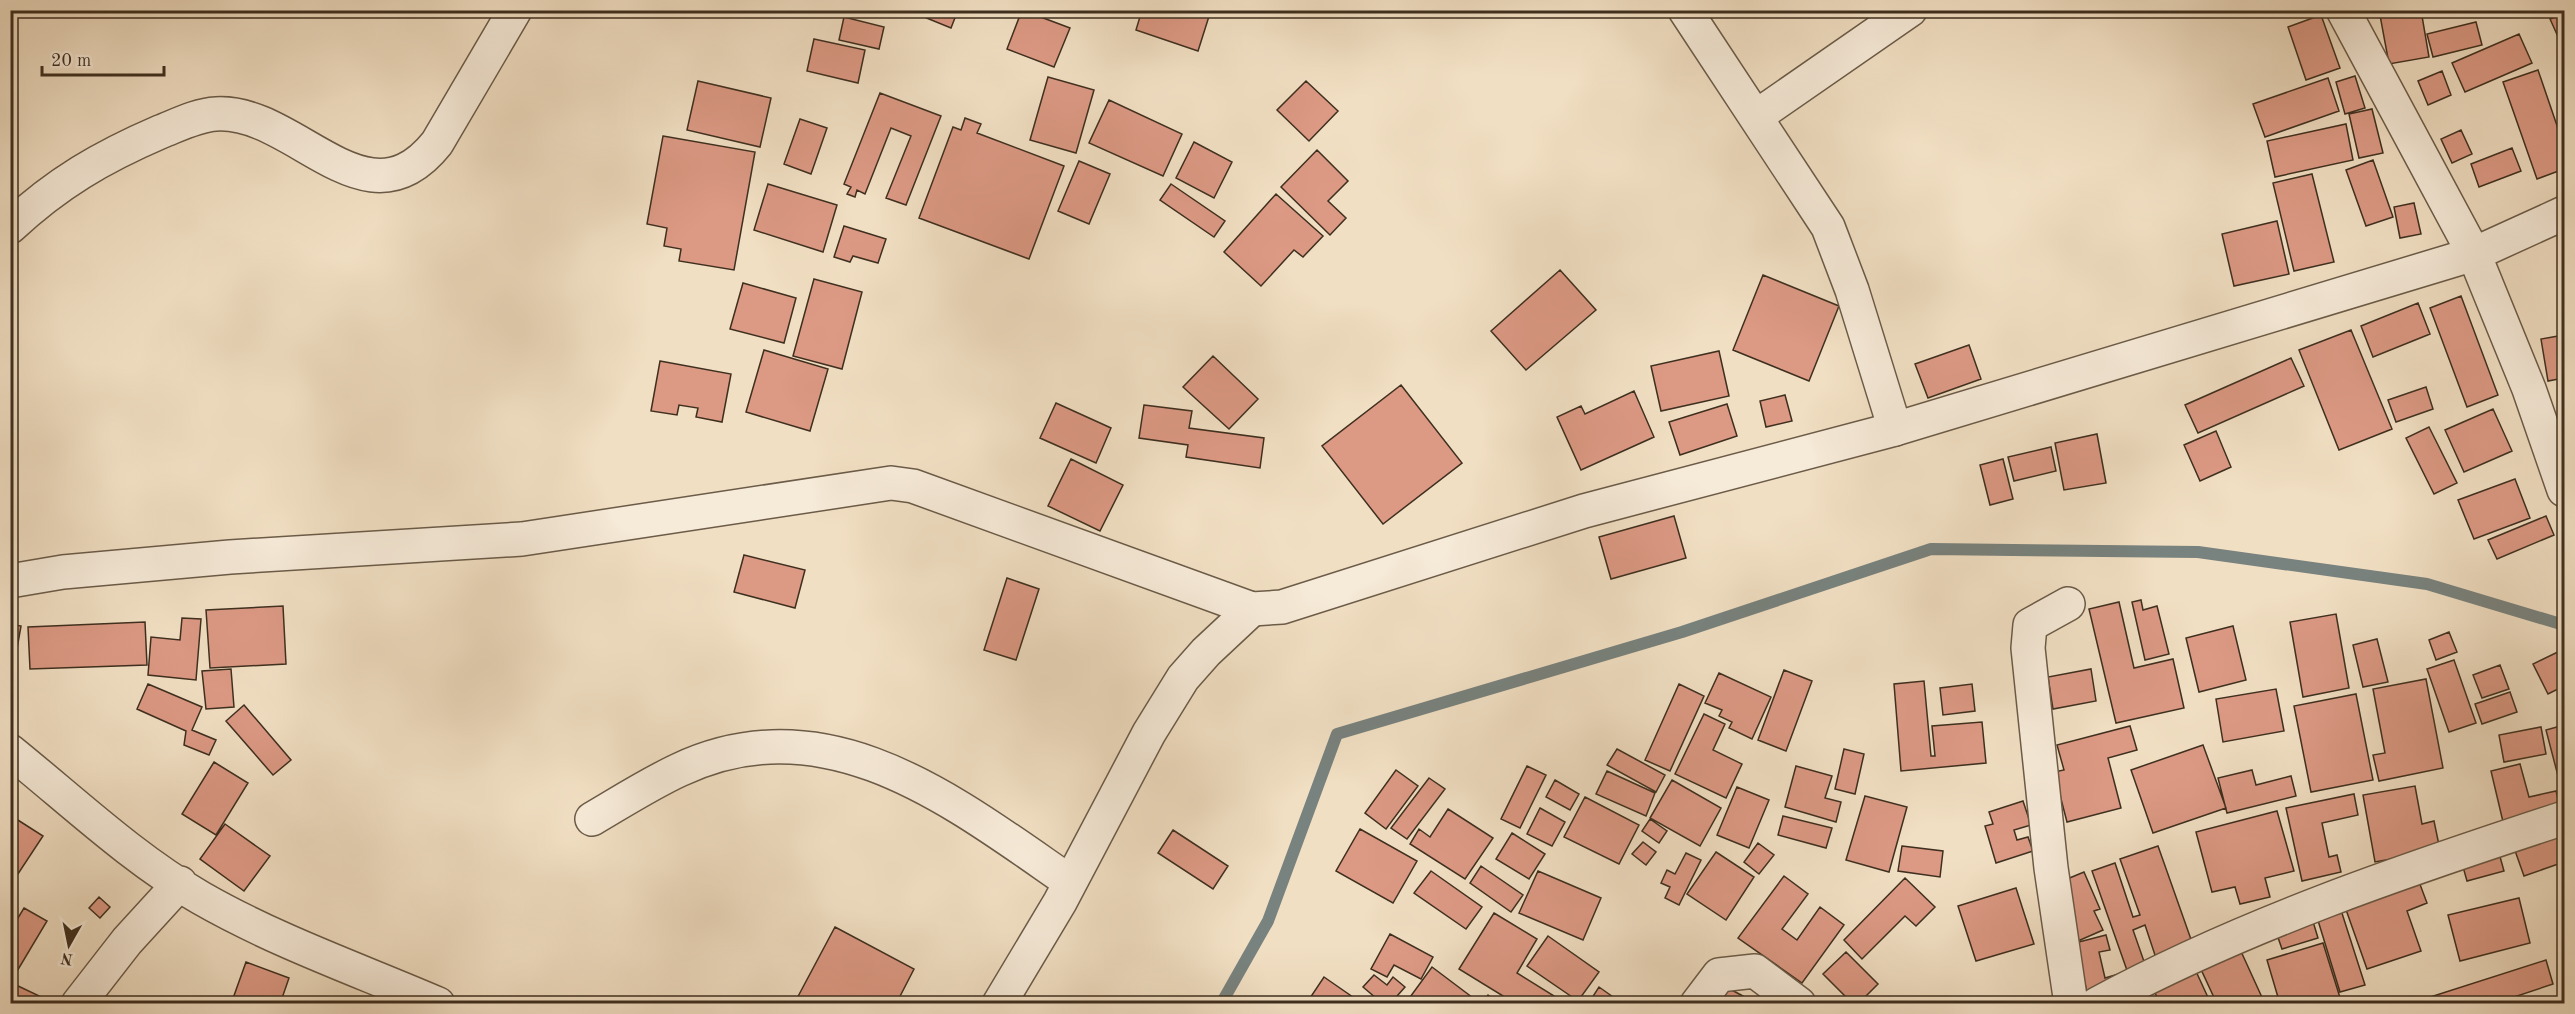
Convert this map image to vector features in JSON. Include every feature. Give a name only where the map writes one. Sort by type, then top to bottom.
[{"type":"street","points":[[10,227],[69,178],[145,139],[187,121],[216,114],[250,117],[346,168],[381,177],[410,170],[424,159],[437,143],[515,10]]},
{"type":"street","points":[[1685,10],[1828,227],[1852,290],[1895,429]]},
{"type":"street","points":[[1757,116],[1910,10]]},
{"type":"street","points":[[2343,10],[2474,254],[2529,389],[2565,490]]},
{"type":"street","points":[[10,581],[63,573],[230,557],[522,539],[891,483],[913,486],[1252,609],[1282,607],[1584,512],[1895,429],[2474,254],[2565,213]]},
{"type":"street","points":[[2068,604],[2030,625],[2028,648],[2051,868],[2071,1004]]},
{"type":"street","points":[[999,1004],[1070,882],[1149,733],[1183,678],[1206,652],[1252,609]]},
{"type":"street","points":[[592,819],[681,769],[734,752],[768,747],[840,752],[875,764],[964,809],[1070,882]]},
{"type":"street","points":[[10,751],[127,845],[200,897],[249,922],[438,1004]]},
{"type":"street","points":[[2097,1004],[2243,935],[2381,879],[2565,818]]},
{"type":"street","points":[[78,1004],[127,941],[180,883]]},
{"type":"street","points":[[1697,1004],[1719,975],[1755,971],[1799,1004]]},
{"type":"building","points":[[907,10],[958,10],[951,28]]},
{"type":"building","points":[[1022,10],[1070,28],[1054,67],[1007,49]]},
{"type":"building","points":[[1142,10],[1211,10],[1198,51],[1136,30]]},
{"type":"building","points":[[2379,10],[2421,10],[2429,57],[2389,64]]},
{"type":"building","points":[[2564,13],[2564,50],[2550,19]]},
{"type":"building","points":[[2321,15],[2340,68],[2306,80],[2288,27]]},
{"type":"building","points":[[844,17],[884,27],[879,49],[839,40]]},
{"type":"building","points":[[2476,22],[2482,45],[2433,57],[2427,34]]},
{"type":"building","points":[[2519,34],[2532,63],[2465,92],[2452,63]]},
{"type":"building","points":[[814,39],[865,50],[858,83],[807,71]]},
{"type":"building","points":[[2538,70],[2564,146],[2564,169],[2537,179],[2503,82]]},
{"type":"building","points":[[2442,71],[2451,95],[2428,105],[2418,81]]},
{"type":"building","points":[[2355,76],[2365,108],[2345,114],[2336,82]]},
{"type":"building","points":[[1048,77],[1094,90],[1076,153],[1030,140]]},
{"type":"building","points":[[2328,78],[2339,111],[2265,137],[2253,104]]},
{"type":"building","points":[[698,81],[771,98],[760,147],[687,130]]},
{"type":"building","points":[[1306,81],[1338,111],[1309,141],[1277,110]]},
{"type":"building","points":[[880,93],[941,116],[906,205],[886,198],[911,136],[891,128],[865,194],[857,190],[855,197],[847,194],[851,187],[844,184]]},
{"type":"building","points":[[1109,100],[1182,134],[1163,176],[1089,143]]},
{"type":"building","points":[[2372,109],[2383,153],[2359,158],[2349,114]]},
{"type":"building","points":[[965,118],[981,124],[977,133],[1064,166],[1029,259],[919,218],[953,127],[961,130]]},
{"type":"building","points":[[800,119],[827,128],[811,174],[784,164]]},
{"type":"building","points":[[2346,124],[2353,160],[2275,177],[2267,141]]},
{"type":"building","points":[[2461,130],[2472,154],[2452,163],[2441,139]]},
{"type":"building","points":[[663,136],[755,152],[734,270],[679,261],[681,249],[664,246],[667,228],[647,224]]},
{"type":"building","points":[[1194,142],[1232,162],[1214,198],[1176,178]]},
{"type":"building","points":[[2512,148],[2521,171],[2479,187],[2471,164]]},
{"type":"building","points":[[1317,150],[1348,181],[1328,201],[1346,218],[1330,235],[1281,187]]},
{"type":"building","points":[[2373,160],[2393,217],[2366,226],[2346,170]]},
{"type":"building","points":[[1079,161],[1110,174],[1089,224],[1058,211]]},
{"type":"building","points":[[2312,174],[2334,262],[2294,271],[2273,183]]},
{"type":"building","points":[[768,184],[837,205],[823,252],[754,230]]},
{"type":"building","points":[[1171,184],[1225,221],[1214,237],[1160,200]]},
{"type":"building","points":[[1276,194],[1323,236],[1303,257],[1294,250],[1261,286],[1224,252]]},
{"type":"building","points":[[2414,203],[2421,234],[2400,238],[2394,207]]},
{"type":"building","points":[[2277,221],[2289,274],[2234,286],[2222,234]]},
{"type":"building","points":[[844,226],[886,239],[878,263],[853,256],[850,262],[834,257]]},
{"type":"building","points":[[1560,270],[1596,310],[1526,370],[1491,331]]},
{"type":"building","points":[[1763,275],[1839,306],[1809,381],[1733,350]]},
{"type":"building","points":[[814,279],[862,292],[842,369],[793,356]]},
{"type":"building","points":[[743,283],[796,298],[784,343],[730,329]]},
{"type":"building","points":[[2461,296],[2498,395],[2467,407],[2430,308]]},
{"type":"building","points":[[2418,303],[2430,334],[2373,357],[2361,326]]},
{"type":"building","points":[[2351,330],[2392,429],[2339,450],[2299,350]]},
{"type":"building","points":[[2564,335],[2564,378],[2548,381],[2541,339]]},
{"type":"building","points":[[1969,345],[1981,379],[1928,398],[1915,364]]},
{"type":"building","points":[[764,350],[828,369],[810,431],[746,412]]},
{"type":"building","points":[[1719,351],[1729,396],[1661,411],[1651,366]]},
{"type":"building","points":[[1213,356],[1258,399],[1229,429],[1183,387]]},
{"type":"building","points":[[2291,358],[2304,386],[2198,433],[2185,405]]},
{"type":"building","points":[[660,361],[731,374],[722,422],[696,417],[698,408],[679,405],[677,415],[651,411]]},
{"type":"building","points":[[1401,385],[1462,463],[1383,524],[1322,446]]},
{"type":"building","points":[[2426,387],[2433,409],[2396,422],[2388,400]]},
{"type":"building","points":[[1634,391],[1654,437],[1581,470],[1557,417],[1581,406],[1585,414]]},
{"type":"building","points":[[1785,395],[1792,421],[1766,427],[1760,401]]},
{"type":"building","points":[[1056,403],[1111,428],[1096,463],[1040,438]]},
{"type":"building","points":[[1727,404],[1737,436],[1680,455],[1669,422]]},
{"type":"building","points":[[1144,405],[1192,411],[1189,428],[1264,438],[1260,468],[1186,457],[1188,445],[1139,438]]},
{"type":"building","points":[[2493,409],[2512,451],[2464,472],[2445,430]]},
{"type":"building","points":[[2429,427],[2457,483],[2434,494],[2406,438]]},
{"type":"building","points":[[2216,431],[2231,467],[2200,481],[2184,445]]},
{"type":"building","points":[[2097,434],[2106,483],[2064,490],[2055,443]]},
{"type":"building","points":[[2051,447],[2056,471],[2014,481],[2008,457]]},
{"type":"building","points":[[1071,459],[1123,485],[1100,531],[1048,506]]},
{"type":"building","points":[[2003,459],[2013,499],[1990,505],[1980,465]]},
{"type":"building","points":[[2515,479],[2530,518],[2474,539],[2458,500]]},
{"type":"building","points":[[1674,516],[1686,558],[1611,579],[1599,537]]},
{"type":"building","points":[[2546,516],[2554,535],[2497,559],[2488,540]]},
{"type":"building","points":[[744,555],[805,570],[795,608],[734,592]]},
{"type":"building","points":[[1007,578],[1039,589],[1016,660],[984,650]]},
{"type":"building","points":[[2141,600],[2143,610],[2157,606],[2169,654],[2145,660],[2132,602]]},
{"type":"building","points":[[2119,602],[2134,668],[2173,659],[2184,708],[2116,723],[2089,609]]},
{"type":"building","points":[[283,606],[286,664],[210,668],[206,610]]},
{"type":"building","points":[[2336,614],[2349,688],[2303,697],[2290,622]]},
{"type":"building","points":[[182,618],[201,619],[196,680],[148,675],[151,637],[180,640]]},
{"type":"building","points":[[145,622],[147,665],[30,669],[28,627]]},
{"type":"building","points":[[10,624],[21,626],[12,677],[10,676]]},
{"type":"building","points":[[2233,626],[2246,680],[2199,692],[2186,638]]},
{"type":"building","points":[[2449,632],[2457,652],[2436,660],[2429,640]]},
{"type":"building","points":[[2377,639],[2388,682],[2363,687],[2353,645]]},
{"type":"building","points":[[2564,649],[2564,686],[2548,694],[2533,664]]},
{"type":"building","points":[[2454,660],[2476,723],[2449,732],[2427,669]]},
{"type":"building","points":[[2500,665],[2509,689],[2482,698],[2473,675]]},
{"type":"building","points":[[231,669],[234,707],[206,709],[202,671]]},
{"type":"building","points":[[2091,669],[2096,701],[2053,709],[2048,677]]},
{"type":"building","points":[[1784,670],[1812,681],[1786,751],[1758,740]]},
{"type":"building","points":[[1719,673],[1771,697],[1752,739],[1729,728],[1732,722],[1719,716],[1722,710],[1705,703]]},
{"type":"building","points":[[2426,679],[2443,768],[2379,781],[2373,755],[2385,753],[2373,689]]},
{"type":"building","points":[[1924,681],[1931,756],[1935,756],[1932,726],[1982,722],[1986,763],[1901,771],[1894,684]]},
{"type":"building","points":[[148,684],[202,707],[192,730],[216,740],[209,755],[184,745],[186,731],[137,709]]},
{"type":"building","points":[[1679,684],[1704,696],[1670,771],[1645,760]]},
{"type":"building","points":[[1972,684],[1975,711],[1943,715],[1940,688]]},
{"type":"building","points":[[2276,689],[2284,731],[2223,742],[2216,699]]},
{"type":"building","points":[[2510,692],[2517,712],[2482,724],[2475,704]]},
{"type":"building","points":[[2356,694],[2373,780],[2311,792],[2294,706]]},
{"type":"building","points":[[244,705],[291,760],[273,775],[226,721]]},
{"type":"building","points":[[1704,714],[1725,724],[1713,750],[1742,764],[1726,798],[1675,774]]},
{"type":"building","points":[[2564,725],[2564,799],[2546,730]]},
{"type":"building","points":[[2130,726],[2137,750],[2108,758],[2121,808],[2067,822],[2054,772],[2064,770],[2057,745]]},
{"type":"building","points":[[2541,727],[2546,754],[2504,762],[2499,735]]},
{"type":"building","points":[[2203,745],[2226,808],[2153,833],[2131,770]]},
{"type":"building","points":[[1617,749],[1665,775],[1656,792],[1607,765]]},
{"type":"building","points":[[1844,749],[1864,754],[1855,794],[1835,789]]},
{"type":"building","points":[[214,762],[248,783],[216,835],[182,814]]},
{"type":"building","points":[[2520,764],[2529,797],[2556,791],[2562,813],[2504,826],[2491,771]]},
{"type":"building","points":[[1527,766],[1546,775],[1520,828],[1501,819]]},
{"type":"building","points":[[1796,766],[1832,776],[1825,798],[1841,802],[1836,822],[1785,807]]},
{"type":"building","points":[[1396,770],[1418,786],[1386,829],[1365,813]]},
{"type":"building","points":[[2252,770],[2256,785],[2291,776],[2296,796],[2227,813],[2218,778]]},
{"type":"building","points":[[1607,771],[1655,793],[1646,816],[1596,794]]},
{"type":"building","points":[[1429,778],[1445,789],[1407,839],[1391,828]]},
{"type":"building","points":[[1555,780],[1579,794],[1570,810],[1546,797]]},
{"type":"building","points":[[1672,780],[1721,808],[1700,846],[1650,818]]},
{"type":"building","points":[[2415,786],[2422,824],[2434,821],[2440,850],[2375,862],[2363,795]]},
{"type":"building","points":[[1737,787],[1769,800],[1749,848],[1717,835]]},
{"type":"building","points":[[2354,794],[2358,815],[2322,823],[2329,857],[2337,855],[2341,872],[2302,881],[2286,808]]},
{"type":"building","points":[[1865,796],[1907,807],[1889,872],[1846,860]]},
{"type":"building","points":[[1585,797],[1639,825],[1619,864],[1564,837]]},
{"type":"building","points":[[2023,801],[2031,825],[2014,830],[2017,840],[2028,837],[2033,851],[1996,863],[1985,826],[1993,824],[1989,812]]},
{"type":"building","points":[[1540,808],[1565,822],[1552,846],[1527,834]]},
{"type":"building","points":[[1448,809],[1493,838],[1465,879],[1410,844],[1419,829],[1430,837]]},
{"type":"building","points":[[2277,811],[2294,871],[2265,878],[2270,897],[2240,904],[2235,887],[2212,892],[2196,832]]},
{"type":"building","points":[[10,815],[43,836],[10,886]]},
{"type":"building","points":[[1783,816],[1832,828],[1826,848],[1778,835]]},
{"type":"building","points":[[1650,819],[1667,831],[1659,843],[1642,831]]},
{"type":"building","points":[[225,824],[270,856],[244,891],[200,859]]},
{"type":"building","points":[[2564,827],[2564,862],[2524,876],[2513,845]]},
{"type":"building","points":[[1360,829],[1417,861],[1393,903],[1336,871]]},
{"type":"building","points":[[1173,830],[1228,866],[1213,889],[1158,853]]},
{"type":"building","points":[[1512,833],[1545,854],[1529,879],[1496,859]]},
{"type":"building","points":[[1643,842],[1656,852],[1646,865],[1632,854]]},
{"type":"building","points":[[1758,843],[1774,855],[1759,874],[1744,862]]},
{"type":"building","points":[[1902,846],[1943,851],[1940,877],[1898,871]]},
{"type":"building","points":[[2158,846],[2193,945],[2156,958],[2145,925],[2133,930],[2147,970],[2129,976],[2092,871],[2115,863],[2133,917],[2140,915],[2120,859]]},
{"type":"building","points":[[2497,846],[2504,871],[2467,881],[2460,856]]},
{"type":"building","points":[[1716,852],[1754,877],[1726,920],[1687,894]]},
{"type":"building","points":[[1686,853],[1701,860],[1679,905],[1665,898],[1670,887],[1661,883],[1667,870],[1675,874]]},
{"type":"building","points":[[1481,866],[1523,895],[1511,912],[1470,883]]},
{"type":"building","points":[[1431,871],[1482,907],[1466,929],[1414,893]]},
{"type":"building","points":[[1538,871],[1601,898],[1583,940],[1519,913]]},
{"type":"building","points":[[2084,872],[2100,909],[2094,911],[2103,930],[2078,941],[2055,884]]},
{"type":"building","points":[[1784,876],[1808,894],[1782,929],[1797,940],[1820,907],[1844,925],[1802,983],[1738,938]]},
{"type":"building","points":[[1905,878],[1935,907],[1916,926],[1905,916],[1862,959],[1844,940]]},
{"type":"building","points":[[2418,879],[2427,903],[2407,911],[2421,951],[2367,969],[2344,904]]},
{"type":"building","points":[[2016,888],[2034,944],[1976,961],[1958,906]]},
{"type":"building","points":[[99,897],[110,907],[100,918],[89,908]]},
{"type":"building","points":[[2519,898],[2530,943],[2460,961],[2448,915]]},
{"type":"building","points":[[2340,907],[2365,985],[2340,992],[2316,914]]},
{"type":"building","points":[[24,908],[47,921],[10,983],[10,931]]},
{"type":"building","points":[[1494,913],[1537,939],[1517,973],[1567,1004],[1516,1004],[1459,969]]},
{"type":"building","points":[[2311,915],[2318,938],[2282,949],[2274,926]]},
{"type":"building","points":[[835,927],[914,969],[896,1004],[794,1004]]},
{"type":"building","points":[[1390,934],[1433,957],[1421,979],[1394,965],[1387,977],[1371,969]]},
{"type":"building","points":[[2106,935],[2110,950],[2099,952],[2105,978],[2122,973],[2088,996],[2075,943]]},
{"type":"building","points":[[1548,936],[1599,972],[1578,1001],[1527,966]]},
{"type":"building","points":[[2323,943],[2342,1004],[2280,1004],[2267,960]]},
{"type":"building","points":[[2239,947],[2265,1004],[2217,1004],[2199,965]]},
{"type":"building","points":[[1846,952],[1878,984],[1858,1004],[1853,1004],[1823,974]]},
{"type":"building","points":[[2546,960],[2553,984],[2493,1004],[2425,1004],[2424,999]]},
{"type":"building","points":[[246,962],[289,978],[280,1004],[231,1004]]},
{"type":"building","points":[[1432,967],[1481,1004],[1405,1004]]},
{"type":"building","points":[[2194,967],[2211,1004],[2160,1004],[2152,986]]},
{"type":"building","points":[[1374,975],[1387,985],[1393,977],[1405,987],[1390,1004],[1383,1004],[1363,987]]},
{"type":"building","points":[[1324,977],[1360,1002],[1359,1004],[1306,1004]]},
{"type":"building","points":[[16,985],[52,1002],[51,1004],[10,1004]]},
{"type":"building","points":[[1599,987],[1623,1004],[1588,1004]]},
{"type":"building","points":[[1726,987],[1758,1004],[1717,1004]]},
{"type":"building","points":[[1488,995],[1499,1004],[1482,1004]]},
{"type":"waterway","points":[[1221,1004],[1268,921],[1337,734],[1682,632],[1931,549],[2198,552],[2427,584],[2564,625]]}]
